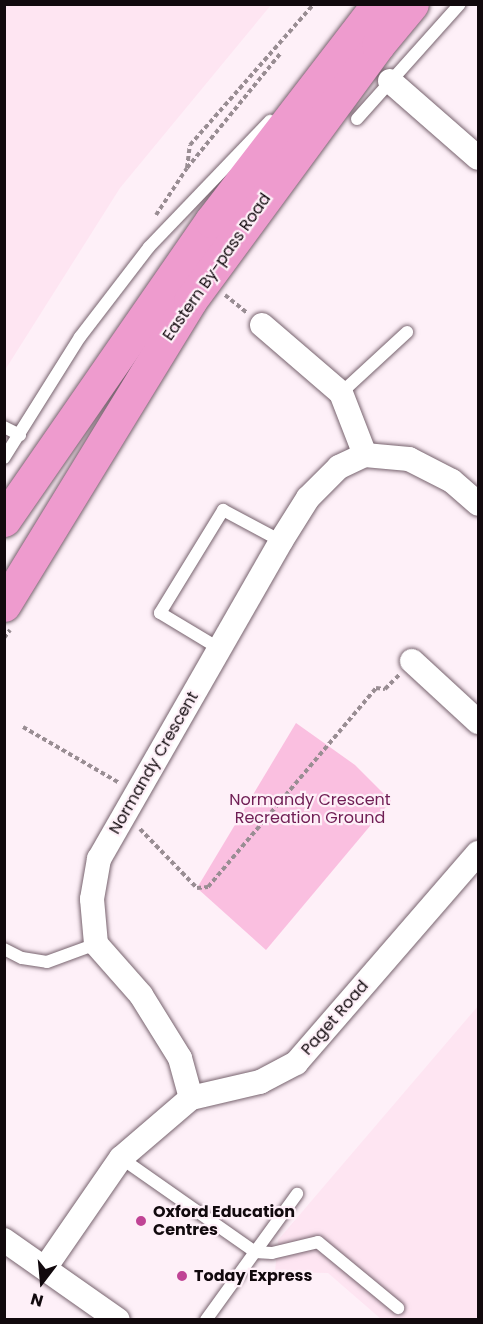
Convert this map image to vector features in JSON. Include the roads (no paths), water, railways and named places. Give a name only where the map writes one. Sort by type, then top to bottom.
[{"type":"highway","name":"Eastern By-pass Road","points":[[4,604],[190,301],[378,45],[412,4]]},
{"type":"highway","name":"Eastern By-pass Road","points":[[4,520],[211,221],[368,16]]},
{"type":"street","points":[[390,81],[478,158]]},
{"type":"street","points":[[262,325],[341,393],[365,455],[409,459],[452,481],[478,504]]},
{"type":"street","name":"Normandy Crescent","points":[[96,944],[92,899],[99,860],[281,541],[308,498],[339,468],[365,455]]},
{"type":"street","points":[[412,662],[478,722]]},
{"type":"street","name":"Paget Road","points":[[45,1268],[121,1158],[191,1098],[260,1082],[296,1064],[478,854]]},
{"type":"street","points":[[96,944],[141,995],[180,1058],[191,1098]]},
{"type":"street","points":[[4,1240],[118,1320]]},
{"type":"lane","points":[[357,119],[460,4]]},
{"type":"lane","points":[[4,458],[80,337],[149,247],[368,16]]},
{"type":"lane","points":[[341,393],[407,332]]},
{"type":"lane","points":[[4,427],[20,435]]},
{"type":"lane","points":[[219,649],[160,613],[223,510],[281,541]]},
{"type":"lane","points":[[4,949],[22,958],[47,962],[96,944]]},
{"type":"lane","points":[[121,1158],[255,1252],[272,1253],[318,1242],[398,1308]]},
{"type":"lane","points":[[206,1320],[297,1194]]},
{"type":"place","name":"Oxford Education Centres","points":[[141,1221]]},
{"type":"place","name":"Today Express","points":[[182,1276]]},
{"type":"park label","name":"Normandy Crescent Recreation Ground","points":[[310,809]]}]
